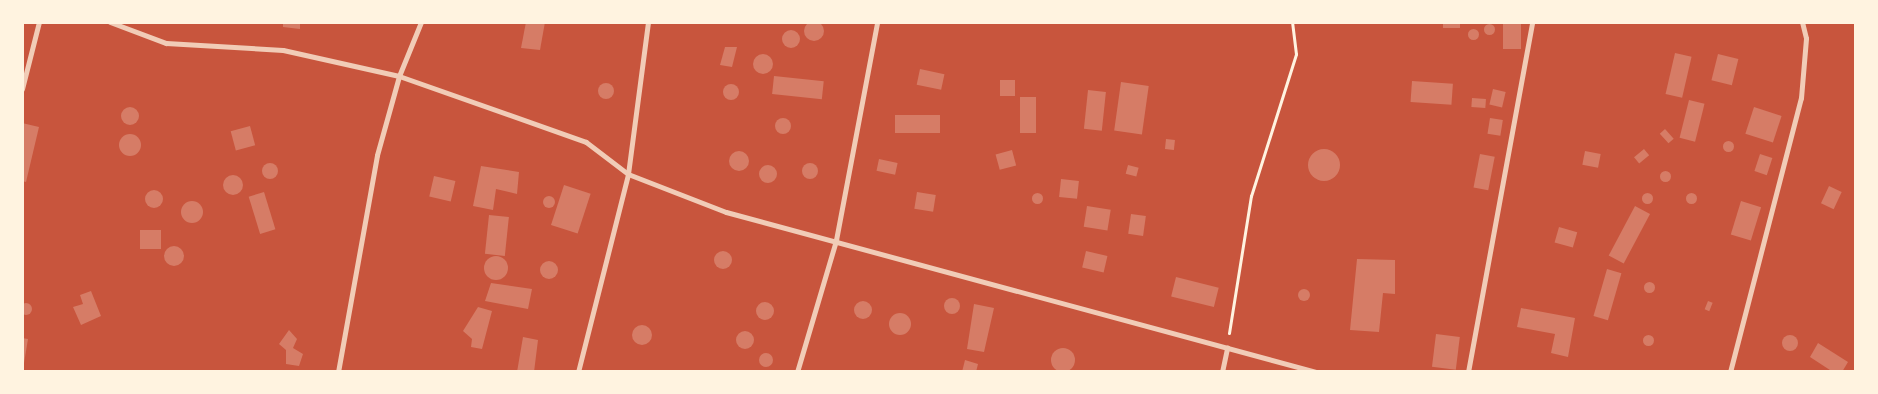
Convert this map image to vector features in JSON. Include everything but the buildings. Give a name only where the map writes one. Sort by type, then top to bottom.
[{"type":"street","points":[[22,89],[39,22]]},
{"type":"street","points":[[110,22],[166,43],[283,50],[399,76],[586,142],[628,174],[726,212],[836,240],[1316,372]]},
{"type":"street","points":[[338,372],[377,155],[399,76],[421,22]]},
{"type":"street","points":[[578,372],[628,174],[648,22]]},
{"type":"street","points":[[797,372],[836,240],[877,22]]},
{"type":"street","points":[[1468,372],[1532,22]]},
{"type":"street","points":[[1730,372],[1801,98],[1806,38],[1802,22]]},
{"type":"street","points":[[1222,372],[1226,348]]},
{"type":"path","points":[[1226,348],[1251,196],[1296,54],[1292,22]]}]
